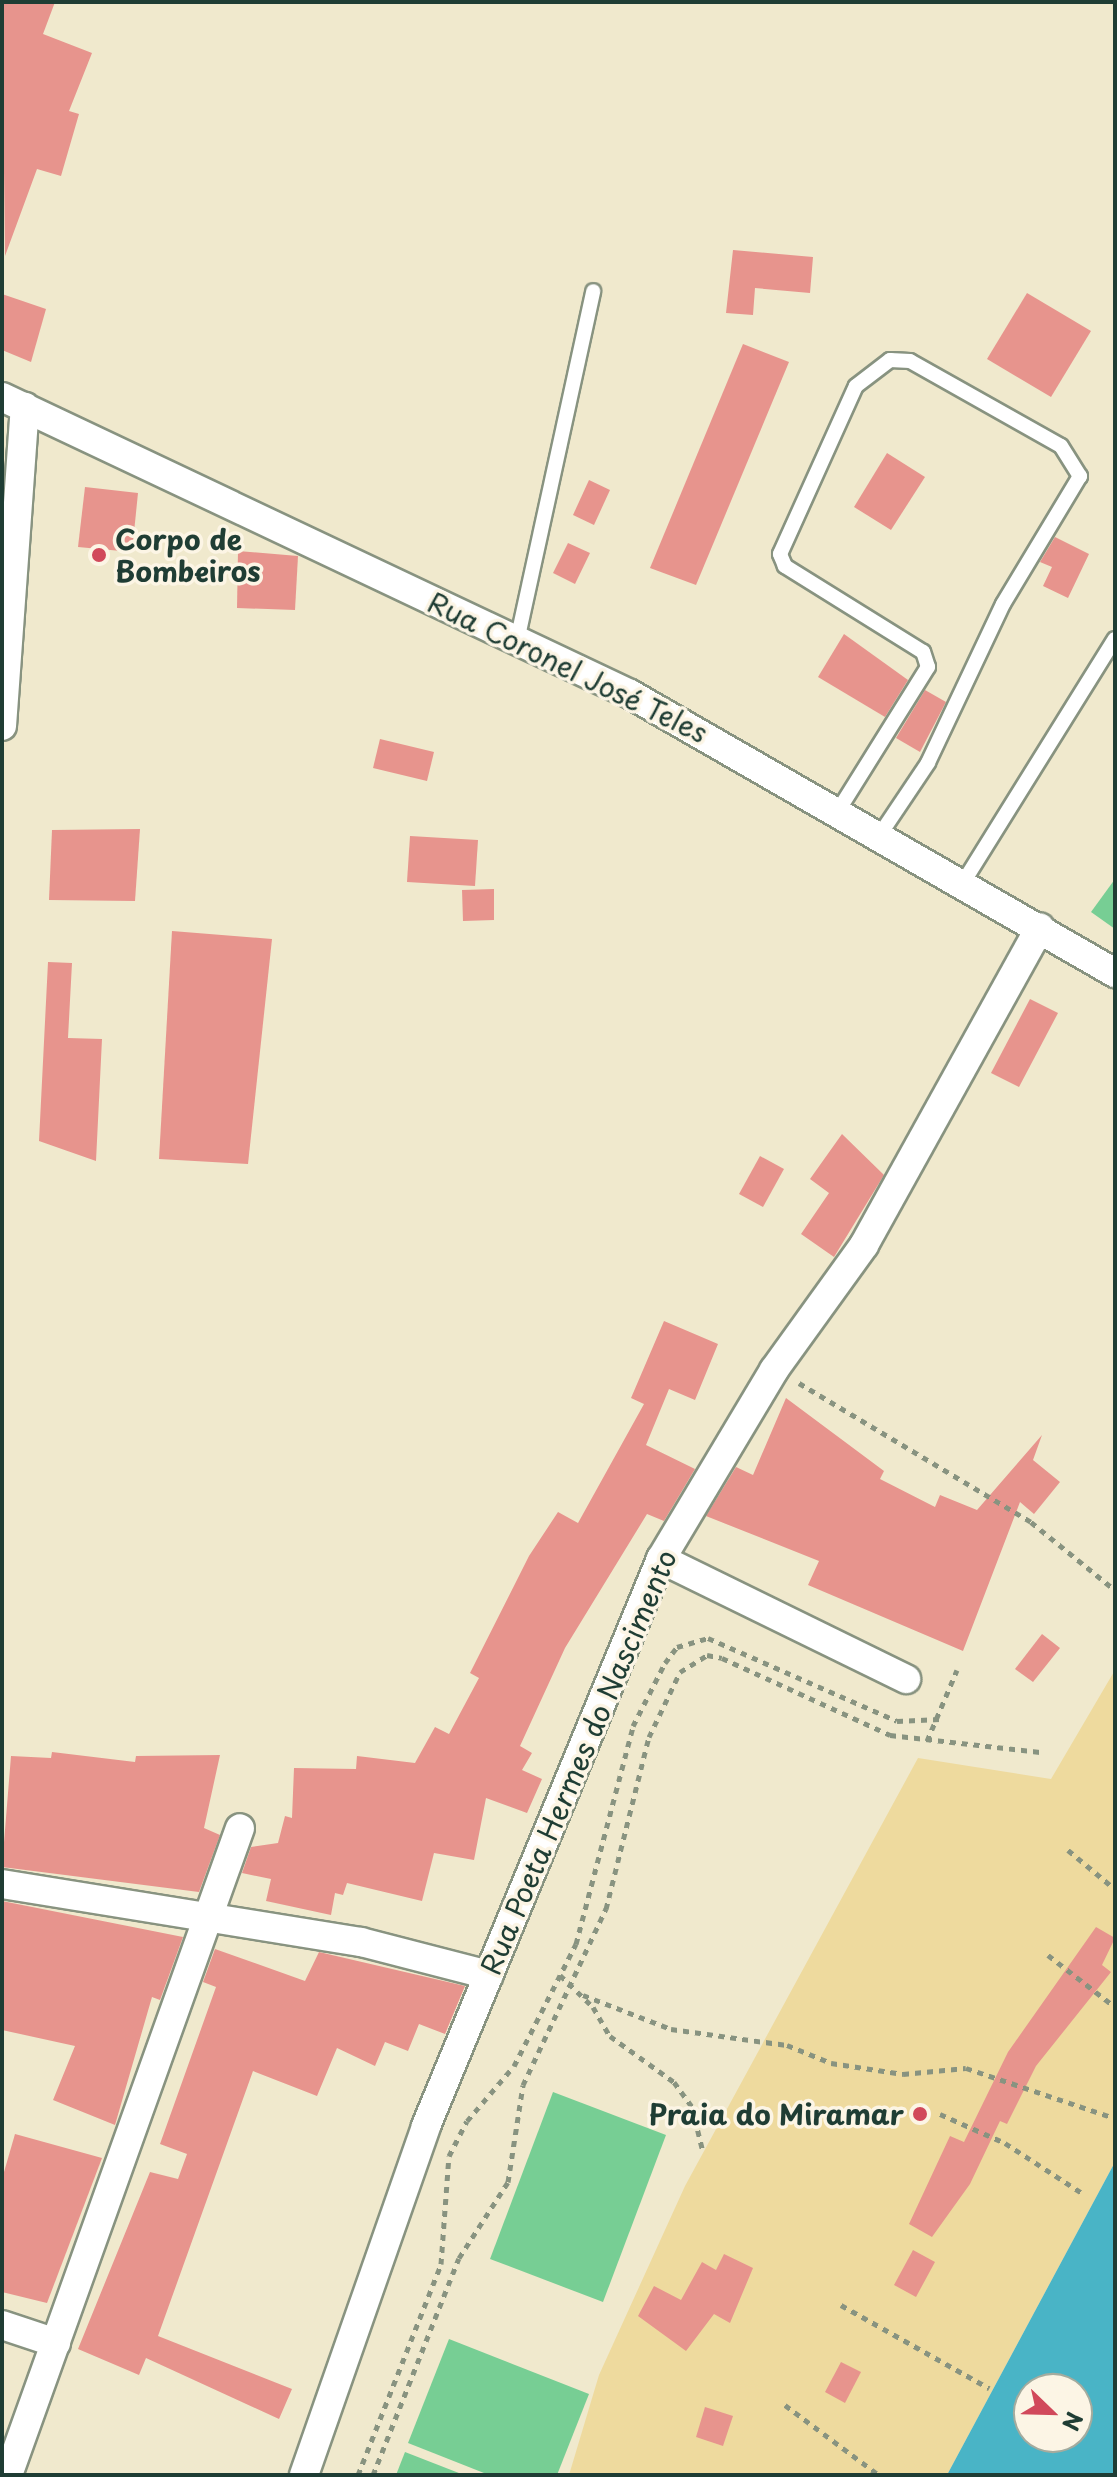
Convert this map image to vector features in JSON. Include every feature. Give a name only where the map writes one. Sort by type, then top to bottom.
[{"type":"street","name":"Rua Coronel José Teles","points":[[13,402],[697,729],[961,886],[1115,973]]},
{"type":"street","points":[[2,726],[13,402]]},
{"type":"street","name":"Rua Poeta Hermes do Nascimento","points":[[304,2475],[426,2126],[661,1559],[774,1370],[864,1245],[1040,928]]},
{"type":"street","points":[[661,1559],[906,1679]]},
{"type":"street","points":[[8,2475],[240,1828]]},
{"type":"street","points":[[2,1884],[211,1914],[489,1975]]},
{"type":"street","points":[[2,2325],[56,2343]]},
{"type":"lane","points":[[517,641],[593,291]]},
{"type":"lane","points":[[838,811],[928,667],[923,652],[785,566],[780,554],[856,386],[890,360],[910,361],[1061,446],[1080,476],[1003,604],[928,763],[879,836]]},
{"type":"lane","points":[[961,886],[1115,639]]},
{"type":"path","points":[[774,1370],[1031,1522],[1115,1590]]},
{"type":"path","points":[[358,2475],[441,2264],[457,2138],[514,2066],[560,1975],[590,1903],[633,1726],[677,1647],[690,1640],[724,1642],[897,1721],[940,1719]]},
{"type":"path","points":[[373,2475],[459,2258],[508,2182],[523,2085],[606,1909],[661,1703],[693,1660],[722,1658],[864,1727],[927,1741],[1040,1752]]},
{"type":"path","points":[[927,1741],[940,1719],[957,1670]]},
{"type":"path","points":[[1068,1850],[1115,1889]]},
{"type":"path","points":[[1048,1955],[1115,2007]]},
{"type":"path","points":[[560,1975],[583,1995],[610,2036],[674,2082],[692,2107],[703,2152]]},
{"type":"path","points":[[583,1995],[671,2029],[787,2045],[831,2063],[903,2074],[966,2068],[1115,2118]]},
{"type":"path","points":[[940,2114],[1005,2143],[1082,2193]]},
{"type":"path","points":[[841,2305],[989,2388]]},
{"type":"path","points":[[785,2405],[879,2475]]},
{"type":"green space","points":[[1115,879],[1115,929],[1091,912]]},
{"type":"green space","points":[[553,2092],[666,2135],[603,2302],[490,2259]]},
{"type":"green space","points":[[449,2339],[589,2394],[557,2475],[489,2475],[408,2443]]},
{"type":"green space","points":[[405,2452],[464,2475],[396,2475]]},
{"type":"sand","name":"Praia do Miramar","points":[[1115,1670],[1115,2162],[947,2475],[569,2475],[599,2375],[685,2186],[918,1758],[1051,1779]]},
{"type":"water","points":[[1115,2162],[1115,2475],[947,2475]]},
{"type":"building","points":[[2,2],[55,2],[43,34],[92,53],[69,111],[79,114],[61,176],[37,169],[5,256]]},
{"type":"building","points":[[733,250],[813,257],[810,293],[755,288],[753,315],[726,313]]},
{"type":"building","points":[[1027,293],[1091,331],[1051,397],[987,359]]},
{"type":"building","points":[[2,294],[46,309],[31,362],[2,350]]},
{"type":"building","points":[[743,344],[789,362],[696,585],[650,568]]},
{"type":"building","points":[[887,453],[925,477],[891,530],[854,507]]},
{"type":"building","points":[[589,480],[610,490],[594,525],[573,515]]},
{"type":"building","points":[[85,487],[138,493],[132,552],[78,547]]},
{"type":"building","points":[[1055,537],[1089,554],[1068,598],[1043,586],[1052,567],[1040,562]]},
{"type":"building","points":[[568,543],[590,553],[575,584],[553,573]]},
{"type":"building","points":[[238,551],[298,556],[295,610],[237,608]]},
{"type":"building","points":[[844,634],[908,680],[885,717],[818,677]]},
{"type":"building","points":[[925,690],[946,702],[920,752],[896,738]]},
{"type":"building","points":[[380,739],[434,752],[427,781],[373,768]]},
{"type":"building","points":[[140,829],[135,901],[49,900],[52,830]]},
{"type":"building","points":[[410,836],[478,840],[475,886],[407,882]]},
{"type":"building","points":[[494,889],[494,920],[463,921],[462,890]]},
{"type":"building","points":[[172,931],[272,939],[248,1164],[159,1159]]},
{"type":"building","points":[[48,962],[72,963],[68,1038],[102,1039],[96,1161],[39,1141]]},
{"type":"building","points":[[1030,999],[1058,1013],[1019,1087],[991,1073]]},
{"type":"building","points":[[842,1134],[884,1175],[834,1257],[801,1234],[829,1193],[810,1179]]},
{"type":"building","points":[[760,1156],[784,1169],[763,1207],[739,1194]]},
{"type":"building","points":[[664,1321],[718,1344],[695,1400],[669,1389],[646,1445],[695,1469],[664,1521],[647,1514],[565,1648],[520,1746],[532,1753],[522,1770],[542,1779],[527,1813],[486,1798],[474,1860],[434,1853],[422,1901],[347,1883],[343,1895],[335,1893],[331,1915],[266,1901],[271,1879],[242,1873],[251,1847],[278,1843],[285,1816],[292,1818],[294,1768],[356,1769],[357,1756],[415,1763],[435,1727],[449,1734],[479,1678],[470,1673],[529,1556],[558,1512],[578,1523],[644,1404],[631,1398]]},
{"type":"building","points":[[786,1398],[884,1471],[880,1479],[935,1507],[940,1495],[977,1510],[1042,1435],[1033,1460],[1060,1482],[1034,1514],[1020,1502],[963,1651],[808,1585],[819,1561],[706,1516],[736,1467],[753,1475]]},
{"type":"building","points":[[1042,1634],[1060,1648],[1033,1682],[1015,1669]]},
{"type":"building","points":[[52,1752],[135,1762],[136,1756],[220,1755],[204,1828],[220,1835],[199,1892],[2,1867],[11,1756],[51,1758]]},
{"type":"building","points":[[2,1901],[183,1937],[160,2000],[152,1997],[115,2125],[53,2100],[75,2046],[2,2030]]},
{"type":"building","points":[[1096,1927],[1115,1938],[1102,1965],[1111,1972],[1036,2066],[1007,2124],[1000,2121],[970,2184],[932,2237],[909,2224],[950,2136],[964,2142],[1008,2052]]},
{"type":"building","points":[[215,1949],[305,1981],[319,1952],[465,1986],[445,2034],[419,2024],[408,2051],[385,2042],[375,2066],[337,2048],[317,2096],[253,2071],[158,2336],[292,2389],[279,2419],[146,2358],[139,2375],[78,2349],[150,2172],[178,2179],[187,2154],[160,2144],[216,1987],[203,1982]]},
{"type":"building","points":[[15,2134],[102,2158],[47,2303],[2,2292],[2,2179]]},
{"type":"building","points":[[913,2250],[935,2262],[916,2297],[894,2285]]},
{"type":"building","points":[[724,2254],[753,2268],[730,2323],[714,2314],[686,2351],[638,2316],[654,2286],[681,2300],[702,2262],[716,2270]]},
{"type":"building","points":[[841,2362],[861,2372],[845,2403],[825,2392]]},
{"type":"building","points":[[705,2407],[733,2416],[723,2446],[696,2437]]},
{"type":"place","name":"Corpo de Bombeiros","points":[[99,555]]},
{"type":"place","name":"Praia do Miramar","points":[[920,2114]]}]
